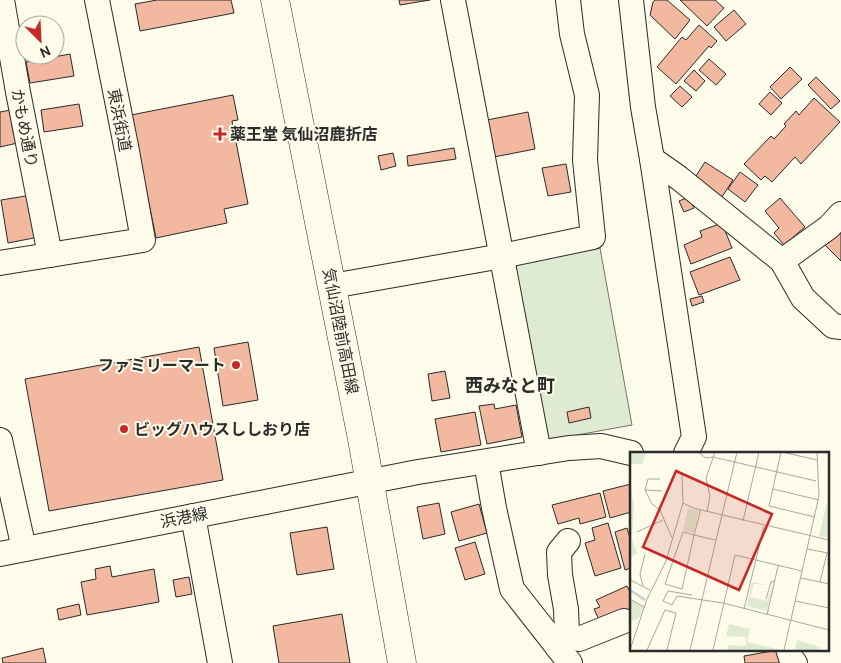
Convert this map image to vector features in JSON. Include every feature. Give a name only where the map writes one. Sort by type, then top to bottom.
[{"type":"main road","name":"気仙沼陸前高田線","points":[[274,0],[362,439],[402,663]]},
{"type":"street","name":"かもめ通り","points":[[2,0],[50,255]]},
{"type":"street","name":"東浜街道","points":[[50,255],[142,240],[97,0]]},
{"type":"street","points":[[453,0],[539,453]]},
{"type":"street","points":[[332,286],[502,256],[593,237],[585,160],[587,95],[572,34],[568,0]]},
{"type":"street","points":[[631,0],[643,107],[694,437],[686,452]]},
{"type":"street","points":[[652,158],[782,261],[803,298],[833,326],[841,327]]},
{"type":"street","points":[[782,261],[829,227],[841,214]]},
{"type":"street","points":[[0,263],[50,255]]},
{"type":"street","points":[[0,440],[24,549]]},
{"type":"street","name":"浜港線","points":[[0,554],[369,480],[418,472],[569,448],[601,446],[630,453]]},
{"type":"street","points":[[486,462],[512,589],[565,648]]},
{"type":"street","points":[[193,516],[220,663]]},
{"type":"street","points":[[565,648],[566,609],[560,575],[559,552],[568,541]]},
{"type":"street","points":[[565,648],[579,639],[624,621]]},
{"type":"street","points":[[788,650],[795,663]]},
{"type":"green space","points":[[600,248],[632,425],[544,441],[512,264]]},
{"type":"building","points":[[157,0],[231,0],[234,13],[140,31],[135,4]]},
{"type":"building","points":[[399,0],[430,0],[400,5]]},
{"type":"building","points":[[655,0],[667,0],[690,20],[675,39],[650,15]]},
{"type":"building","points":[[680,0],[715,0],[724,8],[707,26]]},
{"type":"building","points":[[734,10],[746,24],[726,41],[714,27]]},
{"type":"building","points":[[699,25],[717,41],[711,48],[709,46],[676,84],[657,67],[682,37],[686,40]]},
{"type":"building","points":[[70,54],[74,76],[30,83],[27,65],[65,65],[65,55]]},
{"type":"building","points":[[709,59],[726,74],[716,85],[699,70]]},
{"type":"building","points":[[790,67],[802,79],[781,99],[770,87]]},
{"type":"building","points":[[694,70],[705,81],[696,91],[684,81]]},
{"type":"building","points":[[816,77],[840,101],[831,109],[808,85]]},
{"type":"building","points":[[680,86],[692,97],[682,107],[670,96]]},
{"type":"building","points":[[770,92],[782,103],[771,115],[759,104]]},
{"type":"building","points":[[233,95],[238,120],[232,121],[248,204],[224,209],[227,223],[156,238],[131,115]]},
{"type":"building","points":[[814,98],[840,122],[801,164],[795,157],[772,182],[765,176],[761,180],[744,164],[771,136],[774,139],[796,111],[799,115]]},
{"type":"building","points":[[79,104],[83,126],[44,132],[41,110]]},
{"type":"building","points":[[16,109],[19,124],[12,126],[13,131],[20,130],[22,142],[0,147],[0,112]]},
{"type":"building","points":[[528,112],[535,149],[494,157],[487,120]]},
{"type":"building","points":[[454,148],[456,159],[408,166],[407,156]]},
{"type":"building","points":[[393,153],[396,166],[381,170],[378,156]]},
{"type":"building","points":[[705,162],[733,180],[722,197],[694,179]]},
{"type":"building","points":[[566,164],[571,192],[548,196],[542,168]]},
{"type":"building","points":[[740,172],[758,185],[745,202],[728,189]]},
{"type":"building","points":[[32,195],[39,237],[8,243],[1,200]]},
{"type":"building","points":[[689,197],[694,208],[684,212],[679,201]]},
{"type":"building","points":[[780,198],[805,227],[784,245],[774,233],[779,228],[765,211]]},
{"type":"building","points":[[722,223],[732,248],[691,264],[684,245],[702,237],[700,231]]},
{"type":"building","points":[[841,228],[841,261],[823,243]]},
{"type":"building","points":[[730,257],[740,280],[699,295],[690,272]]},
{"type":"building","points":[[702,296],[704,302],[692,306],[690,299]]},
{"type":"building","points":[[248,342],[258,400],[223,406],[214,348]]},
{"type":"building","name":"ビッグハウスししおり店","points":[[199,347],[223,480],[49,511],[25,379]]},
{"type":"building","points":[[445,371],[450,398],[432,401],[428,374]]},
{"type":"building","points":[[494,404],[495,409],[516,405],[522,437],[487,444],[479,406]]},
{"type":"building","points":[[589,407],[591,418],[569,423],[567,412]]},
{"type":"building","points":[[475,412],[481,445],[441,452],[435,419]]},
{"type":"building","points":[[630,484],[630,512],[610,518],[603,491]]},
{"type":"building","points":[[600,493],[606,517],[580,524],[579,518],[558,524],[552,505]]},
{"type":"building","points":[[439,503],[445,534],[423,539],[417,507]]},
{"type":"building","points":[[479,504],[487,533],[459,541],[451,512]]},
{"type":"building","points":[[608,523],[621,568],[595,576],[585,543],[595,540],[592,528]]},
{"type":"building","points":[[327,527],[334,569],[297,575],[290,533]]},
{"type":"building","points":[[627,528],[630,538],[630,568],[625,570],[615,532]]},
{"type":"building","points":[[475,542],[485,574],[465,580],[455,548]]},
{"type":"building","points":[[110,566],[112,577],[154,569],[159,602],[87,615],[81,582],[96,579],[95,569]]},
{"type":"building","points":[[189,577],[192,594],[176,597],[173,580]]},
{"type":"building","points":[[627,586],[630,592],[630,610],[601,624],[594,609],[600,607],[596,600]]},
{"type":"building","points":[[79,604],[81,615],[59,620],[57,609]]},
{"type":"building","points":[[342,614],[350,663],[279,663],[273,626]]},
{"type":"building","points":[[43,648],[46,663],[3,663],[2,658]]},
{"type":"building","points":[[778,650],[780,663],[745,663],[744,656]]},
{"type":"place","name":"薬王堂 気仙沼鹿折店","points":[[220,134]]},
{"type":"place","name":"ファミリーマート","points":[[236,365]]},
{"type":"place","name":"ビッグハウスししおり店","points":[[124,429]]},
{"type":"district","name":"西みなと町","points":[[510,386]]}]
